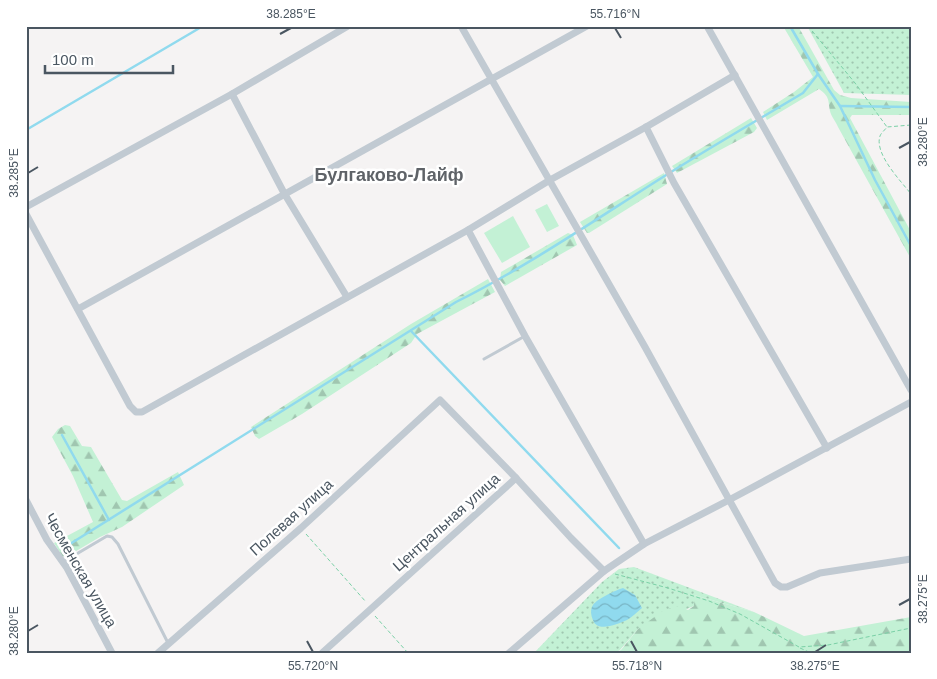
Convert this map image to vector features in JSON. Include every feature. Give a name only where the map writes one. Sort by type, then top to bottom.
[{"type":"street","points":[[26,207],[232,94],[348,26]]},
{"type":"street","points":[[461,26],[550,180],[775,582],[780,587],[787,587],[820,573],[911,559]]},
{"type":"street","points":[[78,308],[587,26]]},
{"type":"street","points":[[708,26],[911,390]]},
{"type":"street","points":[[26,214],[130,406],[136,412],[142,412],[468,230],[550,180],[735,75]]},
{"type":"street","points":[[232,94],[284,193],[347,297]]},
{"type":"street","points":[[646,127],[674,183],[826,448]]},
{"type":"street","points":[[468,230],[644,544]]},
{"type":"street","name":"Полевая улица","points":[[158,653],[301,528],[440,400],[516,478]]},
{"type":"street","points":[[509,653],[604,571],[644,544],[911,402]]},
{"type":"street","name":"Центральная улица","points":[[322,653],[516,478],[604,571]]},
{"type":"street","name":"Чесменская улица","points":[[26,500],[112,653]]},
{"type":"lane","points":[[484,359],[526,336]]},
{"type":"lane","points":[[62,562],[107,536],[112,537],[118,544],[168,644]]},
{"type":"path","points":[[808,26],[887,127]]},
{"type":"path","points":[[911,125],[887,127],[880,136],[879,148],[883,157],[911,194]]},
{"type":"path","points":[[301,528],[366,601],[370,609],[408,653]]},
{"type":"path","points":[[604,571],[709,601],[740,614],[811,653]]},
{"type":"path","points":[[799,647],[828,645],[911,628]]},
{"type":"green space","points":[[783,26],[798,26],[834,90],[840,95],[851,98],[911,102],[911,115],[852,115],[850,118],[911,232],[911,259],[832,117],[828,99],[823,92],[819,89],[767,120],[763,112],[813,77]]},
{"type":"green space","points":[[807,26],[911,26],[911,95],[844,93]]},
{"type":"green space","points":[[751,118],[757,128],[754,132],[677,173],[672,166]]},
{"type":"green space","points":[[664,173],[667,184],[587,233],[580,222]]},
{"type":"green space","points":[[547,204],[559,226],[547,232],[535,210]]},
{"type":"green space","points":[[513,216],[530,247],[502,263],[484,233]]},
{"type":"green space","points":[[568,233],[573,235],[577,245],[505,286],[500,280],[501,272]]},
{"type":"green space","points":[[488,279],[495,292],[417,334],[411,343],[302,414],[259,439],[255,436],[251,427],[411,324]]},
{"type":"green space","points":[[65,425],[70,426],[82,446],[91,447],[122,500],[127,501],[178,472],[184,485],[122,527],[100,537],[66,557],[62,556],[54,543],[93,522],[73,476],[52,437],[58,429]]},
{"type":"green space","points":[[634,567],[754,612],[694,595],[694,606],[638,629],[620,650],[615,653],[534,653],[602,582],[619,569]]},
{"type":"green space","points":[[694,595],[754,612],[804,636],[911,617],[911,653],[615,653],[621,650],[638,629],[664,610],[679,606],[688,610],[694,606]]},
{"type":"water","points":[[623,588],[635,595],[642,608],[629,619],[618,624],[603,627],[595,624],[591,615],[593,605],[602,598]]},
{"type":"waterway","points":[[26,130],[203,26]]},
{"type":"waterway","points":[[790,26],[818,74],[840,106],[875,180],[911,246]]},
{"type":"waterway","points":[[62,549],[456,302],[535,258],[680,166],[803,93],[818,74]]},
{"type":"waterway","points":[[840,106],[911,107]]},
{"type":"waterway","points":[[411,331],[619,548]]},
{"type":"waterway","points":[[62,435],[109,520]]},
{"type":"district","name":"Булгаково-Лайф","points":[[389,175]]}]
